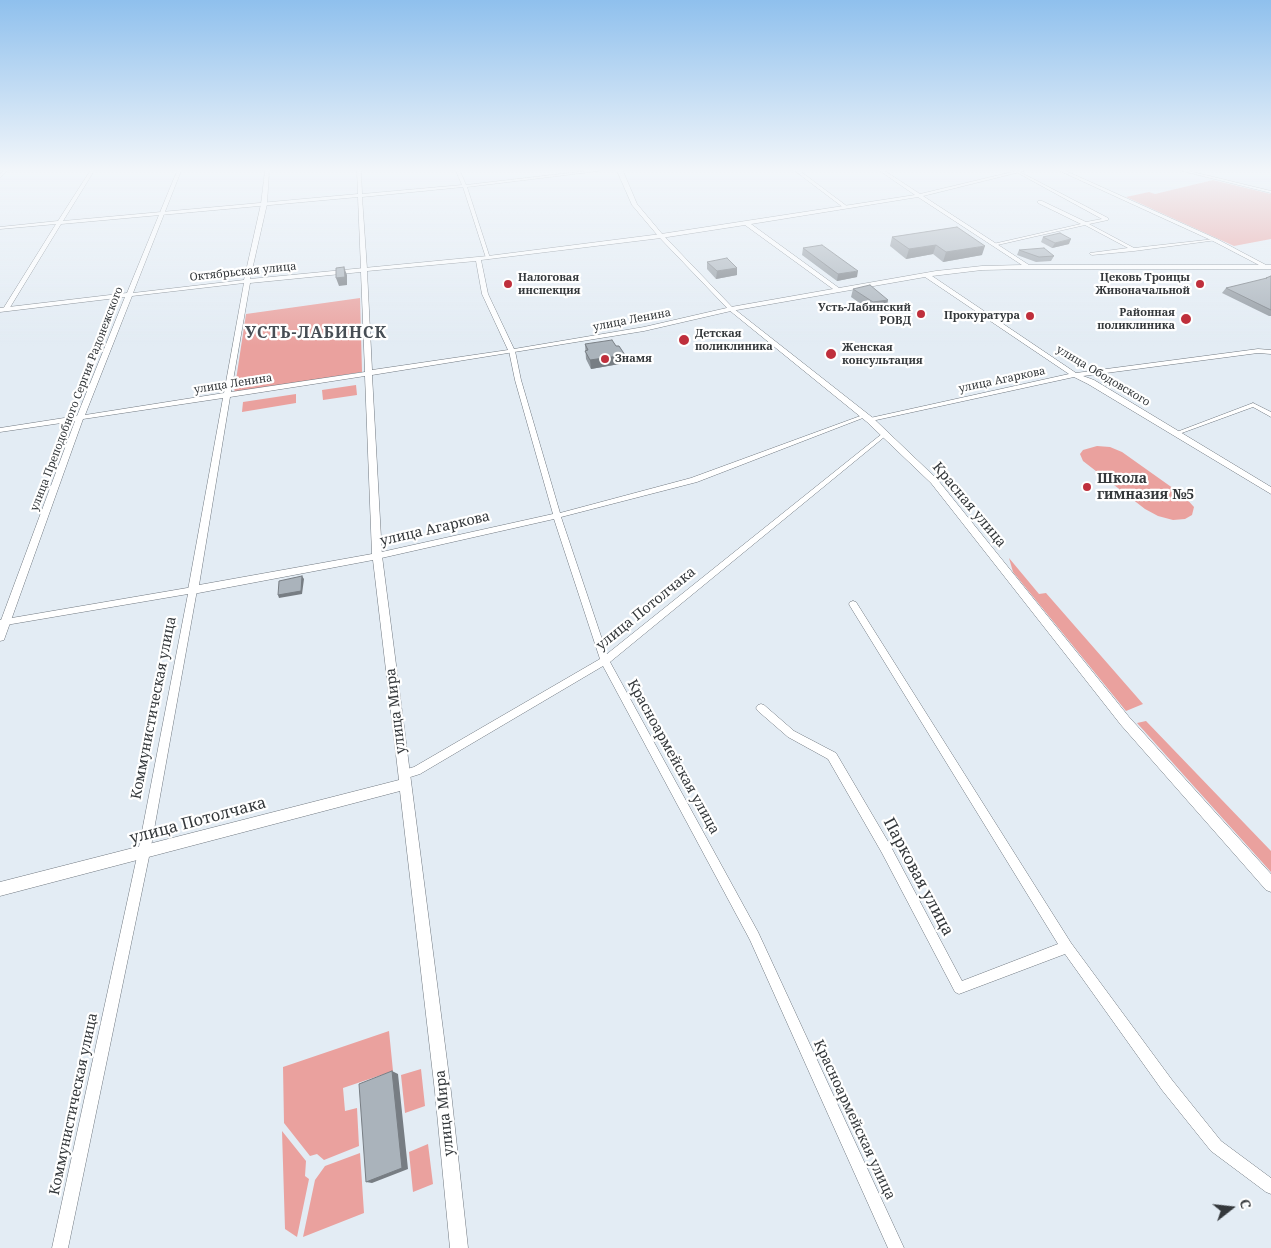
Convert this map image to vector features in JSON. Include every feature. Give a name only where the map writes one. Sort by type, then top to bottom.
[{"type":"main road","name":"Красная улица","points":[[655,229],[731,309],[867,418],[934,481],[1125,721],[1271,886]]},
{"type":"street","points":[[0,319],[3,310],[53,229]]},
{"type":"street","name":"улица Преподобного Сергия Радонежского","points":[[0,637],[3,622],[80,418],[156,229]]},
{"type":"street","name":"Коммунистическая улица","points":[[60,1248],[144,852],[193,590],[247,281],[258,229]]},
{"type":"street","name":"улица Мира","points":[[362,229],[377,556],[444,1102],[459,1248]]},
{"type":"street","points":[[479,229],[488,258]]},
{"type":"street","name":"Октябрьская улица","points":[[3,310],[247,281],[478,260],[702,229]]},
{"type":"street","points":[[755,229],[838,290]]},
{"type":"street","points":[[971,229],[1028,268]]},
{"type":"street","points":[[995,245],[1059,229]]},
{"type":"street","points":[[1096,229],[1134,250]]},
{"type":"street","points":[[1191,229],[1268,266]]},
{"type":"street","points":[[1092,254],[1215,240]]},
{"type":"street","name":"Красноармейская улица","points":[[478,260],[485,294],[512,352],[518,380],[557,516],[604,661],[754,936],[896,1248]]},
{"type":"street","name":"улица Ленина","points":[[0,430],[512,352],[644,329],[731,309],[927,275],[982,268],[1268,266]]},
{"type":"street","name":"улица Ободовского","points":[[927,275],[1075,375],[1091,382],[1271,491]]},
{"type":"street","name":"улица Агаркова","points":[[3,622],[193,590],[377,556],[557,516],[694,480],[867,418],[1075,375],[1258,351],[1271,352]]},
{"type":"street","points":[[1176,433],[1253,405],[1271,415]]},
{"type":"street","name":"улица Потолчака","points":[[0,889],[144,852],[404,779],[604,661],[885,434]]},
{"type":"street","points":[[853,604],[1067,947],[1167,1084],[1216,1146],[1271,1187]]},
{"type":"street","name":"Парковая улица","points":[[761,708],[791,734],[832,756],[886,849],[958,988],[1067,947]]},
{"type":"shaded area","points":[[1197,229],[1271,229],[1271,239],[1234,246]]},
{"type":"shaded area","points":[[360,298],[362,372],[234,393],[246,314]]},
{"type":"shaded area","points":[[356,385],[357,395],[323,400],[322,390]]},
{"type":"shaded area","points":[[296,394],[296,403],[242,412],[243,402]]},
{"type":"shaded area","points":[[1097,446],[1110,447],[1122,452],[1184,496],[1194,507],[1192,515],[1185,519],[1173,520],[1158,516],[1145,509],[1083,461],[1080,454],[1083,450]]},
{"type":"shaded area","points":[[1009,558],[1039,594],[1046,593],[1143,704],[1126,711],[1013,572]]},
{"type":"shaded area","points":[[1146,721],[1271,851],[1271,872],[1137,723]]},
{"type":"shaded area","points":[[389,1031],[393,1071],[343,1088],[345,1111],[357,1108],[359,1146],[324,1160],[317,1154],[310,1156],[284,1123],[283,1067]]},
{"type":"shaded area","points":[[421,1069],[425,1106],[405,1113],[401,1075]]},
{"type":"shaded area","points":[[282,1131],[306,1161],[305,1176],[309,1179],[297,1237],[285,1229]]},
{"type":"shaded area","points":[[428,1144],[433,1184],[413,1192],[409,1152]]},
{"type":"shaded area","points":[[360,1153],[364,1213],[303,1237],[315,1180],[325,1166]]},
{"type":"building","points":[[942,229],[960,229],[985,246],[946,252],[936,245],[909,249],[892,237]]},
{"type":"building","points":[[1060,233],[1071,239],[1055,243],[1043,237]]},
{"type":"building","points":[[822,245],[858,271],[838,274],[803,248]]},
{"type":"building","points":[[1044,248],[1054,256],[1039,257],[1019,250]]},
{"type":"building","points":[[727,258],[737,268],[717,271],[707,262]]},
{"type":"building","points":[[344,267],[345,277],[336,278],[336,268]]},
{"type":"building","points":[[1271,276],[1271,310],[1226,288],[1267,278]]},
{"type":"building","points":[[870,285],[888,300],[873,302],[853,289]]},
{"type":"building","points":[[612,340],[625,355],[590,360],[585,351],[588,350],[585,344]]},
{"type":"building","points":[[302,576],[301,591],[278,595],[279,581]]},
{"type":"building","points":[[392,1071],[402,1168],[366,1182],[359,1084]]},
{"type":"place","name":"Налоговая инспекция","points":[[508,284]]},
{"type":"place","name":"Цековь Троицы Живоначальной","points":[[1200,284]]},
{"type":"place","name":"Усть-Лабинский РОВД","points":[[921,314]]},
{"type":"place","name":"Прокуратура","points":[[1030,316]]},
{"type":"place","name":"Районная поликлиника","points":[[1186,319]]},
{"type":"place","name":"Детская поликлиника","points":[[684,340]]},
{"type":"place","name":"Женская консультация","points":[[831,354]]},
{"type":"place","name":"Знамя","points":[[605,359]]},
{"type":"place","name":"Школа гимназия №5","points":[[1087,487]]},
{"type":"district","name":"УСТЬ-ЛАБИНСК","points":[[316,333]]}]
